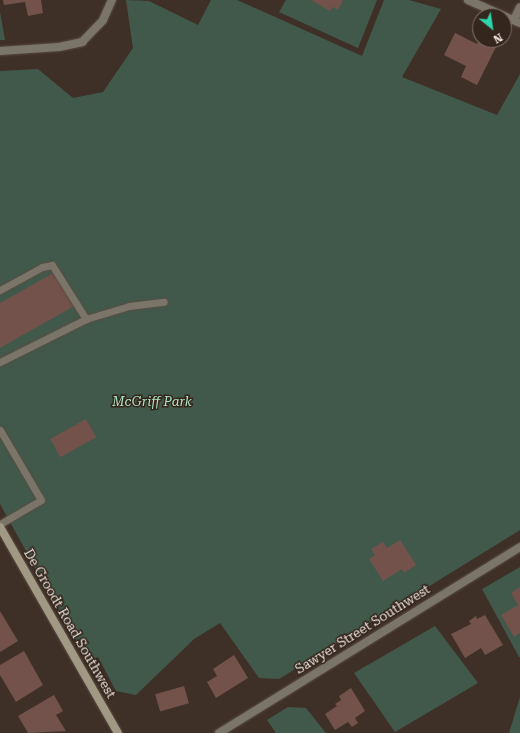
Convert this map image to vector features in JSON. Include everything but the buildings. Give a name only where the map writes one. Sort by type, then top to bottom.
[{"type":"street","points":[[0,50],[59,47],[82,42],[103,20],[112,0]]},
{"type":"street","points":[[468,0],[517,22],[520,7]]},
{"type":"street","name":"De Groodt Road Southwest","points":[[0,527],[118,733]]},
{"type":"street","name":"Sawyer Street Southwest","points":[[219,733],[520,547]]},
{"type":"lane","points":[[0,290],[42,267],[52,265],[86,319]]},
{"type":"lane","points":[[0,362],[86,319],[129,306],[164,302]]},
{"type":"lane","points":[[0,430],[41,500],[0,524]]},
{"type":"green space","name":"McGriff Park","points":[[126,0],[149,1],[198,25],[211,0],[237,0],[362,56],[384,0],[409,0],[441,9],[402,77],[497,115],[520,74],[520,530],[279,679],[259,678],[220,623],[194,639],[136,695],[116,691],[98,657],[88,663],[0,504],[0,71],[38,69],[73,98],[103,92],[133,48]]},
{"type":"green space","points":[[286,0],[377,0],[358,48],[279,12]]},
{"type":"green space","points":[[0,12],[5,40],[0,40]]},
{"type":"green space","points":[[520,567],[520,657],[519,657],[482,589]]},
{"type":"green space","points":[[435,626],[478,683],[395,732],[354,673]]},
{"type":"green space","points":[[520,697],[520,733],[509,733]]},
{"type":"green space","points":[[288,707],[306,708],[326,733],[276,733],[267,720]]}]
